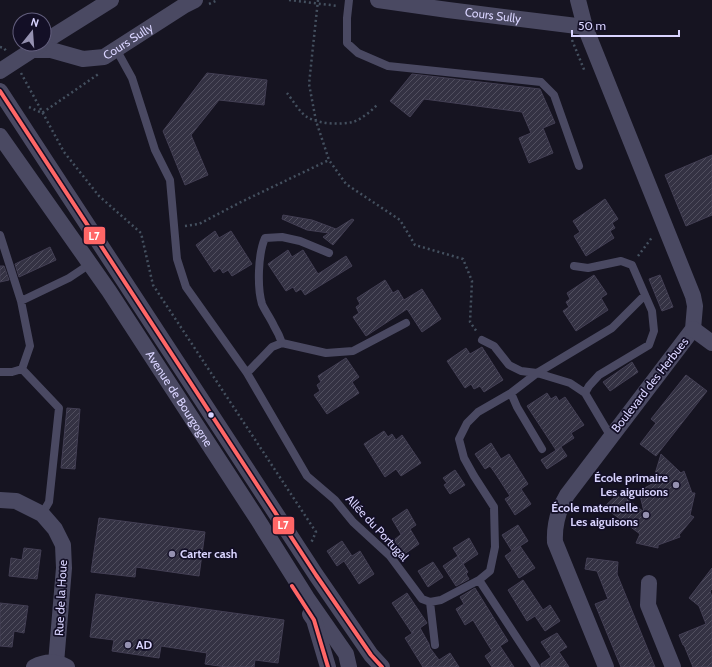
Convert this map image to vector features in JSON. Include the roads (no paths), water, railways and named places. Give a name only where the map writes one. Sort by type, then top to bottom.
[{"type":"street","points":[[52,37],[111,0]]},
{"type":"street","name":"Cours Sully","points":[[52,50],[83,59],[104,57],[195,0]]},
{"type":"street","name":"Cours Sully","points":[[378,0],[446,5],[585,27]]},
{"type":"street","name":"Boulevard des Herbues","points":[[578,0],[585,27],[693,296],[695,306],[693,329],[567,495],[560,506],[556,518],[554,530],[555,542],[606,667]]},
{"type":"street","points":[[0,72],[29,52]]},
{"type":"street","name":"Avenue de Bourgogne","points":[[0,91],[316,575],[371,655],[382,667]]},
{"type":"street","name":"Avenue de Bourgogne","points":[[0,105],[270,519],[370,667]]},
{"type":"street","name":"Avenue de Bourgogne","points":[[0,136],[109,291],[308,598],[346,654],[349,667]]},
{"type":"street","name":"Avenue de Bourgogne","points":[[0,148],[84,268],[314,620],[327,666]]},
{"type":"street","points":[[693,329],[712,343]]},
{"type":"street","name":"Rue de la Houe","points":[[0,500],[16,501],[42,514],[55,529],[63,545],[64,568],[61,665]]},
{"type":"street","points":[[649,583],[648,605],[673,667]]},
{"type":"street","points":[[34,667],[46,662],[61,665]]},
{"type":"lane","points":[[348,0],[347,43],[358,53],[388,66],[541,82],[554,95],[579,166]]},
{"type":"lane","name":"Allée du Portugal","points":[[116,49],[132,78],[155,150],[170,180],[177,259],[186,287],[247,373],[307,476],[335,500],[353,522],[390,556],[422,599],[430,602]]},
{"type":"lane","points":[[0,235],[21,301],[30,346],[22,369]]},
{"type":"lane","points":[[282,343],[262,304],[260,295],[260,260],[262,244],[265,238],[288,238],[329,253]]},
{"type":"lane","points":[[574,266],[588,268],[621,260],[632,264],[652,311],[654,331],[649,345],[599,375],[584,393]]},
{"type":"lane","points":[[21,301],[69,278],[84,268]]},
{"type":"lane","points":[[435,645],[430,602],[441,600],[479,580],[490,571],[495,548],[494,507],[464,458],[459,439],[467,423],[478,412],[511,393],[537,373],[612,328],[645,295]]},
{"type":"lane","points":[[247,373],[272,347],[282,343],[326,353],[353,351],[406,323]]},
{"type":"lane","points":[[482,340],[494,346],[509,365],[521,372],[537,373],[570,383],[584,393],[611,437]]},
{"type":"lane","points":[[0,372],[12,372],[22,369]]},
{"type":"lane","points":[[22,369],[59,408],[49,502],[42,514]]},
{"type":"lane","points":[[511,393],[517,407],[542,449]]},
{"type":"lane","points":[[479,580],[536,667]]},
{"type":"place","name":"École primaire Les aiguisons","points":[[676,485]]},
{"type":"place","name":"École maternelle Les aiguisons","points":[[646,515]]},
{"type":"place","name":"Carter cash","points":[[172,554]]},
{"type":"place","name":"AD","points":[[128,645]]}]
